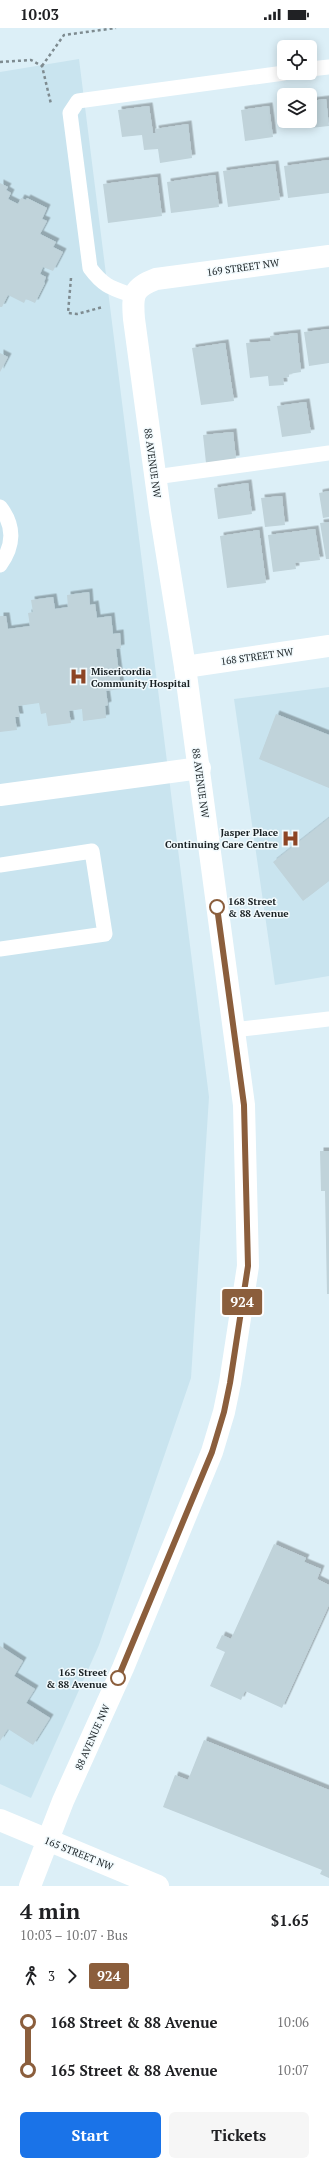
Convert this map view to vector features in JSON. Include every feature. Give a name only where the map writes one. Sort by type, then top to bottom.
[{"type":"street","name":"169 STREET NW","points":[[134,296],[140,286],[156,279],[329,256]]},
{"type":"street","name":"88 AVENUE NW","points":[[30,1886],[63,1801],[123,1668],[212,1452],[224,1412],[248,1266],[244,1105],[200,768],[155,477],[134,319],[134,296]]},
{"type":"street","name":"168 STREET NW","points":[[185,667],[329,646]]},
{"type":"street","points":[[0,794],[200,768]]},
{"type":"street","name":"165 STREET NW","points":[[0,1820],[158,1886]]},
{"type":"lane","points":[[317,68],[329,66]]},
{"type":"lane","points":[[134,296],[99,281],[90,268],[70,113],[78,101],[277,74]]},
{"type":"lane","points":[[155,477],[329,453]]},
{"type":"lane","points":[[0,507],[7,516],[11,529],[12,542],[8,555],[0,565]]},
{"type":"lane","points":[[0,864],[92,850],[105,934],[0,949]]},
{"type":"lane","points":[[233,1030],[329,1019]]},
{"type":"path","points":[[42,66],[64,35],[116,28]]},
{"type":"path","points":[[0,62],[31,60],[42,66],[47,82]]},
{"type":"shaded area","name":"Misericordia Community Hospital","points":[[79,59],[209,1097],[191,1378],[99,1645],[31,1798],[0,1784],[0,72]]},
{"type":"shaded area","name":"Jasper Place Continuing Care Centre","points":[[329,687],[329,976],[275,985],[234,699]]},
{"type":"building","points":[[326,99],[329,126],[317,127],[317,100]]},
{"type":"building","points":[[149,106],[153,133],[156,133],[155,129],[188,124],[192,158],[160,163],[158,149],[144,150],[142,135],[122,137],[118,110]]},
{"type":"building","points":[[269,106],[273,137],[245,141],[241,110]]},
{"type":"building","points":[[329,160],[329,193],[288,198],[284,166]]},
{"type":"building","points":[[275,164],[280,200],[228,207],[223,171]]},
{"type":"building","points":[[215,175],[219,207],[171,213],[167,182]]},
{"type":"building","points":[[157,177],[162,216],[108,223],[103,184]]},
{"type":"building","points":[[0,183],[8,187],[6,190],[11,193],[8,199],[18,204],[21,198],[26,200],[27,198],[47,208],[42,219],[47,221],[40,234],[56,242],[53,247],[63,252],[53,271],[43,267],[40,274],[46,277],[45,283],[35,303],[26,299],[24,303],[8,295],[2,307],[0,307]]},
{"type":"building","points":[[329,329],[329,363],[309,366],[304,332]]},
{"type":"building","points":[[297,333],[301,372],[289,374],[289,377],[283,378],[284,385],[269,386],[268,376],[250,378],[246,343],[271,341],[270,336]]},
{"type":"building","points":[[225,343],[234,401],[201,405],[192,348]]},
{"type":"building","points":[[0,353],[8,357],[0,372]]},
{"type":"building","points":[[306,402],[311,433],[282,437],[277,406]]},
{"type":"building","points":[[233,432],[236,459],[206,463],[203,435]]},
{"type":"building","points":[[248,483],[252,514],[218,519],[214,488]]},
{"type":"building","points":[[329,491],[329,517],[323,518],[319,493]]},
{"type":"building","points":[[282,496],[285,525],[265,527],[261,498]]},
{"type":"building","points":[[329,522],[329,559],[326,559],[320,523]]},
{"type":"building","points":[[315,529],[320,560],[295,563],[296,569],[273,572],[268,535]]},
{"type":"building","points":[[259,530],[266,583],[227,588],[220,536]]},
{"type":"building","points":[[89,592],[90,605],[95,604],[97,618],[111,616],[113,634],[120,633],[121,648],[116,649],[121,689],[106,691],[108,705],[105,706],[106,718],[83,721],[82,709],[69,711],[71,723],[48,726],[46,713],[41,714],[39,703],[18,706],[20,717],[15,717],[17,730],[0,732],[0,616],[6,616],[8,629],[30,626],[28,613],[33,612],[31,600],[53,597],[55,609],[68,607],[67,595]]},
{"type":"building","points":[[276,714],[329,735],[329,788],[259,759]]},
{"type":"building","points":[[329,818],[329,881],[303,901],[273,862]]},
{"type":"building","points":[[320,1151],[329,1151],[329,1294],[327,1294],[325,1191],[321,1191]]},
{"type":"building","points":[[274,1544],[306,1558],[304,1562],[321,1569],[317,1579],[329,1585],[329,1605],[282,1708],[245,1691],[241,1700],[210,1686],[225,1652],[216,1648],[222,1635],[231,1639]]},
{"type":"building","points":[[0,1646],[23,1661],[14,1676],[35,1689],[26,1703],[50,1718],[33,1745],[8,1729],[0,1741]]},
{"type":"building","points":[[204,1740],[329,1790],[329,1878],[320,1874],[322,1870],[163,1807],[175,1775],[188,1780]]},
{"type":"bus line","name":"924","points":[[118,1678],[212,1452],[224,1412],[230,1383],[248,1266],[244,1105],[217,907]]},
{"type":"place","name":"Misericordia Community Hospital","points":[[78,677]]},
{"type":"place","name":"Jasper Place Continuing Care Centre","points":[[291,838]]},
{"type":"place","name":"168 Street & 88 Avenue","points":[[217,907]]},
{"type":"place","name":"165 Street & 88 Avenue","points":[[118,1678]]}]
